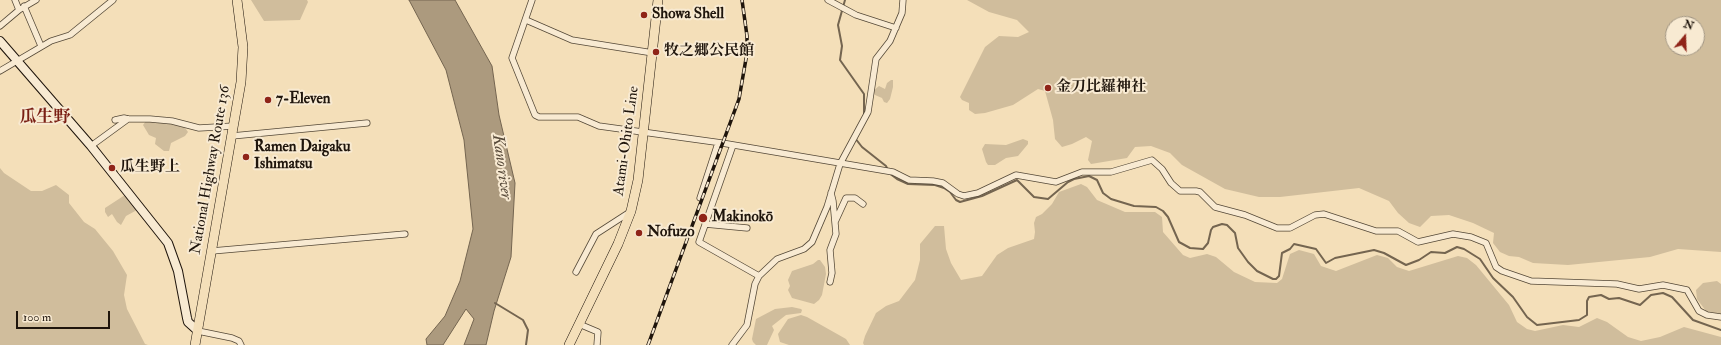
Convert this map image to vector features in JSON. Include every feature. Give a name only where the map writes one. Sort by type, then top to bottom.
[{"type":"main road","name":"National Highway Route 136","points":[[195,345],[241,82],[244,47],[237,0]]},
{"type":"main road","name":"Atami-Ohito Line","points":[[569,345],[618,244],[631,211],[638,180],[658,0]]},
{"type":"main road","points":[[0,41],[91,146],[168,243],[178,271],[188,322],[198,331]]},
{"type":"street","points":[[14,0],[21,8],[41,46]]},
{"type":"street","points":[[0,26],[21,8],[36,0]]},
{"type":"street","points":[[0,71],[41,46],[70,35],[113,0]]},
{"type":"street","points":[[532,0],[512,58],[535,115],[578,117],[599,126],[732,145],[893,172],[912,181],[933,181],[942,183],[958,194],[964,196],[978,194],[1016,174],[1056,182],[1082,172],[1111,172],[1152,160],[1162,169],[1170,183],[1180,191],[1200,192],[1214,207],[1245,215],[1277,228],[1290,228],[1315,215],[1324,214],[1376,231],[1398,231],[1418,242],[1453,234],[1471,237],[1486,243],[1496,266],[1502,271],[1531,281],[1617,284],[1639,289],[1663,285],[1687,290],[1698,311],[1707,315],[1721,317]]},
{"type":"street","points":[[828,0],[842,5],[856,15],[896,28]]},
{"type":"street","points":[[732,345],[747,325],[756,284],[760,276],[777,259],[804,250],[809,246],[827,207],[840,164],[854,141],[868,112],[876,58],[890,41],[902,13],[903,0]]},
{"type":"street","points":[[526,20],[572,40],[653,53]]},
{"type":"street","points":[[115,120],[124,118],[172,121],[199,128],[234,126]]},
{"type":"street","points":[[91,146],[128,119]]},
{"type":"street","points":[[232,136],[367,123]]},
{"type":"street","points":[[700,198],[718,143]]},
{"type":"street","points":[[732,145],[699,239],[701,245],[760,276]]},
{"type":"street","points":[[830,282],[832,273],[830,250],[836,234],[831,193]]},
{"type":"street","points":[[834,224],[846,198],[855,198],[863,204]]},
{"type":"street","points":[[576,272],[596,234],[631,211]]},
{"type":"street","points":[[705,224],[747,228]]},
{"type":"street","points":[[212,251],[405,234]]},
{"type":"street","points":[[579,324],[598,332],[597,345]]},
{"type":"street","points":[[198,331],[232,338],[239,341],[241,345]]},
{"type":"shaded area","points":[[251,0],[307,0],[308,2],[300,20],[264,21]]},
{"type":"shaded area","points":[[967,0],[1721,0],[1721,252],[1678,249],[1650,257],[1568,265],[1533,263],[1519,257],[1509,256],[1500,252],[1493,243],[1494,233],[1473,223],[1449,215],[1431,216],[1420,227],[1409,223],[1398,213],[1389,201],[1359,188],[1280,197],[1259,197],[1225,189],[1182,165],[1170,153],[1151,146],[1135,147],[1127,158],[1091,164],[1088,160],[1092,141],[1086,137],[1062,147],[1055,139],[1053,120],[1045,91],[1038,89],[1013,105],[985,113],[975,114],[969,110],[969,103],[962,100],[960,97],[985,47],[999,36],[1018,37],[1029,32],[1017,20],[989,12]]},
{"type":"shaded area","points":[[893,80],[893,87],[890,99],[887,103],[884,102],[882,98],[875,95],[873,91],[879,86],[885,89],[887,83]]},
{"type":"shaded area","points":[[146,121],[183,125],[188,132],[185,136],[171,143],[169,151],[164,151],[155,144],[156,138],[149,135],[143,125]]},
{"type":"shaded area","points":[[1023,139],[1028,141],[1028,144],[1018,156],[1006,158],[995,165],[988,165],[982,149],[985,144],[1006,145]]},
{"type":"shaded area","points":[[0,168],[4,173],[31,191],[42,191],[56,185],[69,195],[69,203],[84,222],[95,229],[113,251],[127,275],[124,295],[127,309],[145,344],[148,345],[0,345]]},
{"type":"shaded area","points":[[1081,184],[1087,187],[1097,200],[1125,212],[1155,212],[1162,217],[1163,232],[1183,255],[1190,258],[1207,254],[1216,257],[1234,272],[1255,282],[1277,283],[1282,279],[1290,254],[1299,250],[1314,254],[1321,266],[1336,271],[1377,255],[1388,258],[1397,267],[1409,271],[1458,256],[1467,258],[1476,265],[1509,305],[1517,322],[1527,329],[1535,331],[1563,325],[1579,327],[1597,318],[1607,322],[1628,337],[1641,341],[1660,337],[1684,327],[1721,337],[1721,345],[864,345],[863,343],[865,336],[876,313],[886,306],[899,301],[915,280],[920,260],[920,244],[935,226],[944,226],[946,249],[951,263],[961,280],[982,276],[997,255],[1008,248],[1034,239],[1034,223],[1036,217],[1042,214],[1052,204],[1059,192]]},
{"type":"shaded area","points":[[125,195],[137,210],[126,216],[121,225],[112,214],[108,217],[105,212],[105,208]]},
{"type":"shaded area","points":[[820,260],[825,267],[826,274],[822,295],[819,300],[814,304],[792,298],[788,290],[790,286],[788,280],[792,271],[813,264]]},
{"type":"shaded area","points":[[1717,281],[1721,284],[1721,314],[1706,311],[1697,299],[1696,290],[1703,283]]},
{"type":"shaded area","points":[[792,307],[801,309],[801,313],[786,315],[772,326],[774,330],[767,345],[756,345],[753,342],[752,339],[756,319],[775,309]]},
{"type":"shaded area","points":[[801,315],[846,339],[850,345],[789,345],[780,342],[778,334],[788,319]]},
{"type":"water","name":"Kano river","points":[[409,0],[455,0],[492,66],[499,115],[515,183],[511,257],[494,311],[486,345],[464,345],[474,319],[466,309],[443,345],[427,345],[426,339],[445,316],[460,281],[473,229],[464,140],[446,70]]},
{"type":"waterway","points":[[845,0],[838,25],[842,46],[840,60],[864,94],[864,114]]},
{"type":"waterway","points":[[855,138],[862,147],[886,166],[889,173],[897,179],[908,184],[935,185],[944,188],[960,202],[982,196],[1017,180],[1034,197],[1048,199],[1068,182],[1074,179],[1089,176],[1097,180],[1103,193],[1111,199],[1134,206],[1156,207],[1163,211],[1168,217],[1179,242],[1190,248],[1203,249],[1208,243],[1213,227],[1222,224],[1227,225],[1235,233],[1238,248],[1248,262],[1257,271],[1273,279],[1276,279],[1279,276],[1282,253],[1290,249],[1294,244],[1316,249],[1326,263],[1335,258],[1374,250],[1384,253],[1406,265],[1419,260],[1431,252],[1445,253],[1457,247],[1464,249],[1480,259],[1493,278],[1513,297],[1527,317],[1537,325],[1579,320],[1587,315],[1587,301],[1589,297],[1601,295],[1609,299],[1619,298],[1640,305],[1651,295],[1663,293],[1672,297],[1693,320],[1721,330]]},
{"type":"waterway","points":[[495,303],[523,320],[528,330],[526,345]]},
{"type":"railway","points":[[648,345],[739,99],[747,53],[747,36],[742,0]]},
{"type":"place","name":"Showa Shell","points":[[644,15]]},
{"type":"place","name":"牧之郷公民館","points":[[656,52]]},
{"type":"place","name":"金刀比羅神社","points":[[1048,88]]},
{"type":"place","name":"7-Eleven","points":[[268,100]]},
{"type":"place","name":"Ramen Daigaku Ishimatsu","points":[[246,157]]},
{"type":"place","name":"瓜生野上","points":[[112,168]]},
{"type":"place","name":"Makinokō","points":[[703,218]]},
{"type":"place","name":"Nofuzo","points":[[639,233]]},
{"type":"district","name":"瓜生野","points":[[45,118]]}]
